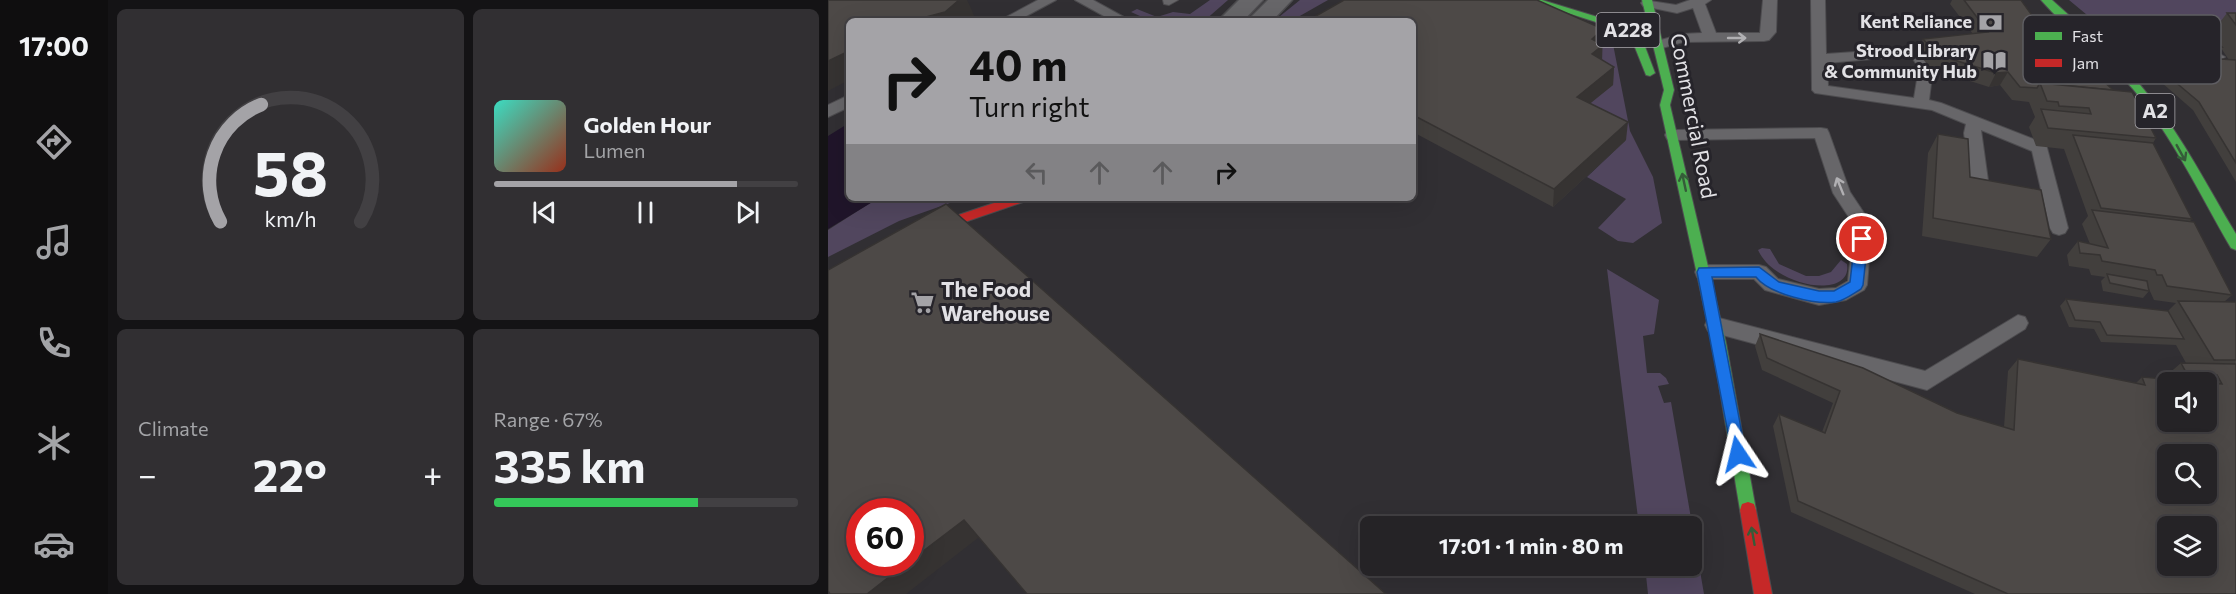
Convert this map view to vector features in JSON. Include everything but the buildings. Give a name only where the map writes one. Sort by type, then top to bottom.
[{"type":"main road","name":"A228","points":[[1532,0],[1612,22],[1634,34],[1644,52],[1654,90],[1665,105]]},
{"type":"main road","name":"A2","points":[[2046,0],[2062,15]]},
{"type":"main road","name":"Commercial Road","points":[[1648,2],[1670,90],[1665,105],[1715,325],[1763,594]]},
{"type":"main road","name":"A228","points":[[1547,4],[1604,7]]},
{"type":"main road","name":"A2","points":[[2132,84],[2167,128],[2236,245]]},
{"type":"main road","points":[[909,236],[1013,201]]},
{"type":"street","points":[[1233,18],[1252,0]]},
{"type":"street","points":[[1262,18],[1281,0]]},
{"type":"lane","points":[[1012,18],[1049,0]]},
{"type":"lane","points":[[1082,0],[1118,18]]},
{"type":"lane","points":[[1659,45],[1683,38],[1766,36],[1769,30],[1770,0]]},
{"type":"lane","points":[[1818,0],[1820,90],[1935,106],[2040,148],[2059,228]]},
{"type":"lane","points":[[1648,2],[1677,9],[1699,1],[1711,38]]},
{"type":"lane","points":[[1818,59],[1908,51],[1918,56],[1926,68],[1921,104]]},
{"type":"lane","points":[[828,112],[846,102]]},
{"type":"lane","points":[[1974,122],[1972,133],[1981,195]]},
{"type":"lane","points":[[1673,135],[1821,133],[1842,193],[1863,225],[1858,281],[1852,289],[1839,295],[1819,297],[1775,286],[1759,272],[1704,272]]},
{"type":"lane","points":[[1715,325],[1927,381],[2018,323]]},
{"type":"shaded area","points":[[1210,0],[1228,0],[1207,18],[1144,18],[1131,12],[1137,9],[1157,17],[1173,12],[1190,14]]},
{"type":"shaded area","points":[[1300,0],[1328,0],[1296,18],[1278,18]]},
{"type":"shaded area","points":[[2069,0],[2236,0],[2236,35],[2221,34],[2221,15],[2087,15]]},
{"type":"shaded area","points":[[1603,31],[1612,39],[1630,131],[1653,177],[1662,223],[1633,243],[1618,241],[1598,228],[1626,199],[1587,177],[1625,141],[1576,115]]},
{"type":"shaded area","points":[[846,125],[846,201],[874,201],[828,229],[828,136]]},
{"type":"shaded area","points":[[873,201],[956,201],[899,221],[828,257],[828,230]]},
{"type":"shaded area","points":[[1770,249],[1779,264],[1806,276],[1819,276],[1831,272],[1841,260],[1847,264],[1846,275],[1838,282],[1826,285],[1811,285],[1795,281],[1767,263],[1758,250]]},
{"type":"shaded area","points":[[1607,269],[1659,300],[1654,334],[1643,336],[1647,373],[1660,373],[1669,384],[1658,386],[1664,403],[1671,402],[1691,516],[1638,516]]},
{"type":"shaded area","points":[[1646,576],[1701,576],[1704,594],[1648,594]]},
{"type":"traffic: fast","points":[[1532,0],[1624,28],[1639,44],[1650,73]]},
{"type":"traffic: fast","points":[[1647,0],[1669,90],[1665,105],[1719,343],[1748,510]]},
{"type":"traffic: fast","points":[[2046,0],[2063,15]]},
{"type":"traffic: fast","points":[[2134,84],[2160,117],[2183,153],[2236,245]]},
{"type":"traffic: jam","points":[[921,232],[1013,201]]},
{"type":"traffic: jam","points":[[1748,510],[1763,594]]},
{"type":"place","name":"Kent Reliance","points":[[1990,22]]},
{"type":"place","name":"Strood Library & Community Hub","points":[[1995,61]]},
{"type":"place","name":"The Food Warehouse","points":[[923,302]]},
{"type":"route","points":[[1738,454],[1704,272],[1759,272],[1763,278],[1775,286],[1819,297],[1836,296],[1857,285],[1862,239]]}]
